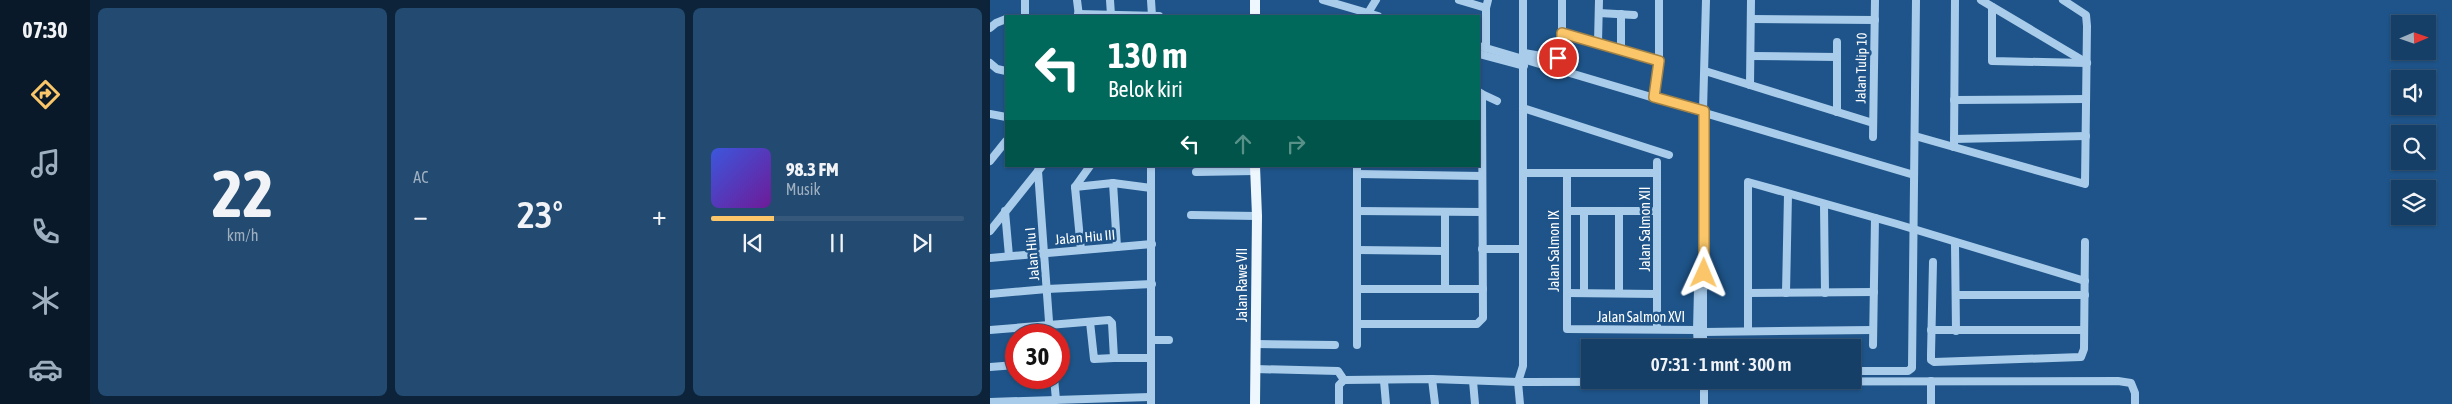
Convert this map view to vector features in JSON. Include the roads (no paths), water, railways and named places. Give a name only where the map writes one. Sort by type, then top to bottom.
[{"type":"main road","points":[[1255,0],[1256,15]]},
{"type":"main road","name":"Jalan Rawe VII","points":[[1255,169],[1257,216],[1255,404]]},
{"type":"street","points":[[1025,0],[1025,15]]},
{"type":"street","points":[[1077,0],[1078,15],[1111,15],[1110,0]]},
{"type":"street","points":[[1151,0],[1152,15]]},
{"type":"street","points":[[1322,0],[1375,15]]},
{"type":"street","points":[[1368,13],[1376,0]]},
{"type":"street","points":[[1459,0],[1487,4],[1482,47],[1704,111],[1914,175]]},
{"type":"street","points":[[1520,404],[1518,382],[1522,366],[1523,0]]},
{"type":"street","points":[[1480,54],[1524,59],[1558,58],[1562,54],[1562,0]]},
{"type":"street","points":[[1598,43],[1600,0]]},
{"type":"street","points":[[1654,97],[1659,61],[1659,0]]},
{"type":"street","points":[[1699,339],[1704,287],[1706,0]]},
{"type":"street","points":[[1750,85],[1751,0]]},
{"type":"street","name":"Jalan Tulip 10","points":[[1873,137],[1875,0]]},
{"type":"street","points":[[1861,370],[1908,371],[1912,368],[1916,0]]},
{"type":"street","points":[[1954,143],[1955,0]]},
{"type":"street","points":[[1981,0],[2087,63]]},
{"type":"street","points":[[1915,136],[1954,143],[2085,184],[2086,15],[2063,0]]},
{"type":"street","points":[[1992,6],[1992,61],[2087,63]]},
{"type":"street","points":[[1599,13],[1634,15]]},
{"type":"street","points":[[1621,14],[1621,49]]},
{"type":"street","points":[[1751,19],[1874,20]]},
{"type":"street","points":[[990,28],[996,23],[1005,20]]},
{"type":"street","points":[[1562,33],[1659,61]]},
{"type":"street","points":[[1837,42],[1837,112]]},
{"type":"street","points":[[1751,56],[1837,57]]},
{"type":"street","points":[[990,63],[997,69],[1005,71]]},
{"type":"street","points":[[1705,71],[1873,123]]},
{"type":"street","points":[[1357,324],[1477,324],[1483,318],[1481,93],[1497,101]]},
{"type":"street","points":[[1954,100],[2086,98]]},
{"type":"street","points":[[1523,108],[1669,156]]},
{"type":"street","points":[[990,114],[1005,117]]},
{"type":"street","points":[[1954,143],[2086,136]]},
{"type":"street","points":[[990,161],[1005,142]]},
{"type":"street","points":[[1657,162],[1658,173]]},
{"type":"street","points":[[1082,250],[1075,187],[1089,167]]},
{"type":"street","points":[[990,392],[990,402],[1056,400],[1151,401],[1151,167]]},
{"type":"street","points":[[990,231],[1040,169]]},
{"type":"street","name":"Jalan Hiu I","points":[[1040,169],[1049,324]]},
{"type":"street","points":[[1196,172],[1255,169]]},
{"type":"street","points":[[1357,345],[1357,170],[1482,176]]},
{"type":"street","name":"Jalan Salmon XII","points":[[1523,173],[1658,173],[1657,329]]},
{"type":"street","name":"Jalan Salmon IX","points":[[1567,173],[1567,329]]},
{"type":"street","points":[[1748,331],[1748,182],[2085,281]]},
{"type":"street","points":[[1075,187],[1113,183],[1151,188]]},
{"type":"street","points":[[1113,183],[1117,247]]},
{"type":"street","points":[[1786,293],[1788,194]]},
{"type":"street","points":[[1824,204],[1825,293]]},
{"type":"street","points":[[1005,211],[1009,256]]},
{"type":"street","points":[[1357,211],[1482,212]]},
{"type":"street","points":[[1567,211],[1658,211]]},
{"type":"street","points":[[1584,211],[1584,294]]},
{"type":"street","points":[[1619,211],[1619,293]]},
{"type":"street","points":[[1445,212],[1445,289]]},
{"type":"street","points":[[1191,214],[1257,216]]},
{"type":"street","points":[[1873,345],[1875,218]]},
{"type":"street","points":[[1934,262],[1931,360],[1934,362],[2081,357],[2084,349],[2085,242]]},
{"type":"street","points":[[1955,243],[1956,331]]},
{"type":"street","name":"Jalan Hiu III","points":[[990,258],[1152,244]]},
{"type":"street","points":[[1482,249],[1522,249]]},
{"type":"street","points":[[1357,250],[1445,251]]},
{"type":"street","points":[[990,294],[1152,284]]},
{"type":"street","points":[[1357,289],[1483,289]]},
{"type":"street","points":[[1748,293],[1874,292]]},
{"type":"street","points":[[1567,293],[1657,294]]},
{"type":"street","points":[[1956,295],[2085,295]]},
{"type":"street","points":[[1049,324],[1111,321],[1114,358]]},
{"type":"street","points":[[1090,322],[1094,359],[1150,358]]},
{"type":"street","points":[[990,330],[1005,328]]},
{"type":"street","name":"Jalan Salmon XVI","points":[[1567,329],[1700,331],[1873,330]]},
{"type":"street","points":[[1931,330],[2084,330]]},
{"type":"street","points":[[1700,331],[1702,339]]},
{"type":"street","points":[[1151,340],[1168,340]]},
{"type":"street","points":[[1255,344],[1335,345]]},
{"type":"street","points":[[990,367],[1005,366]]},
{"type":"street","points":[[1255,369],[1338,371],[1344,380]]},
{"type":"street","points":[[1432,379],[1435,404]]},
{"type":"street","points":[[1344,380],[1581,381]]},
{"type":"street","points":[[1339,404],[1340,385],[1344,380]]},
{"type":"street","points":[[1384,381],[1386,404]]},
{"type":"street","points":[[1473,381],[1475,404]]},
{"type":"street","points":[[1861,381],[2127,382],[2131,383],[2134,387],[2135,404]]},
{"type":"street","points":[[1931,382],[1931,404]]},
{"type":"street","points":[[1055,389],[1056,400]]},
{"type":"street","points":[[1702,389],[1704,404]]}]
